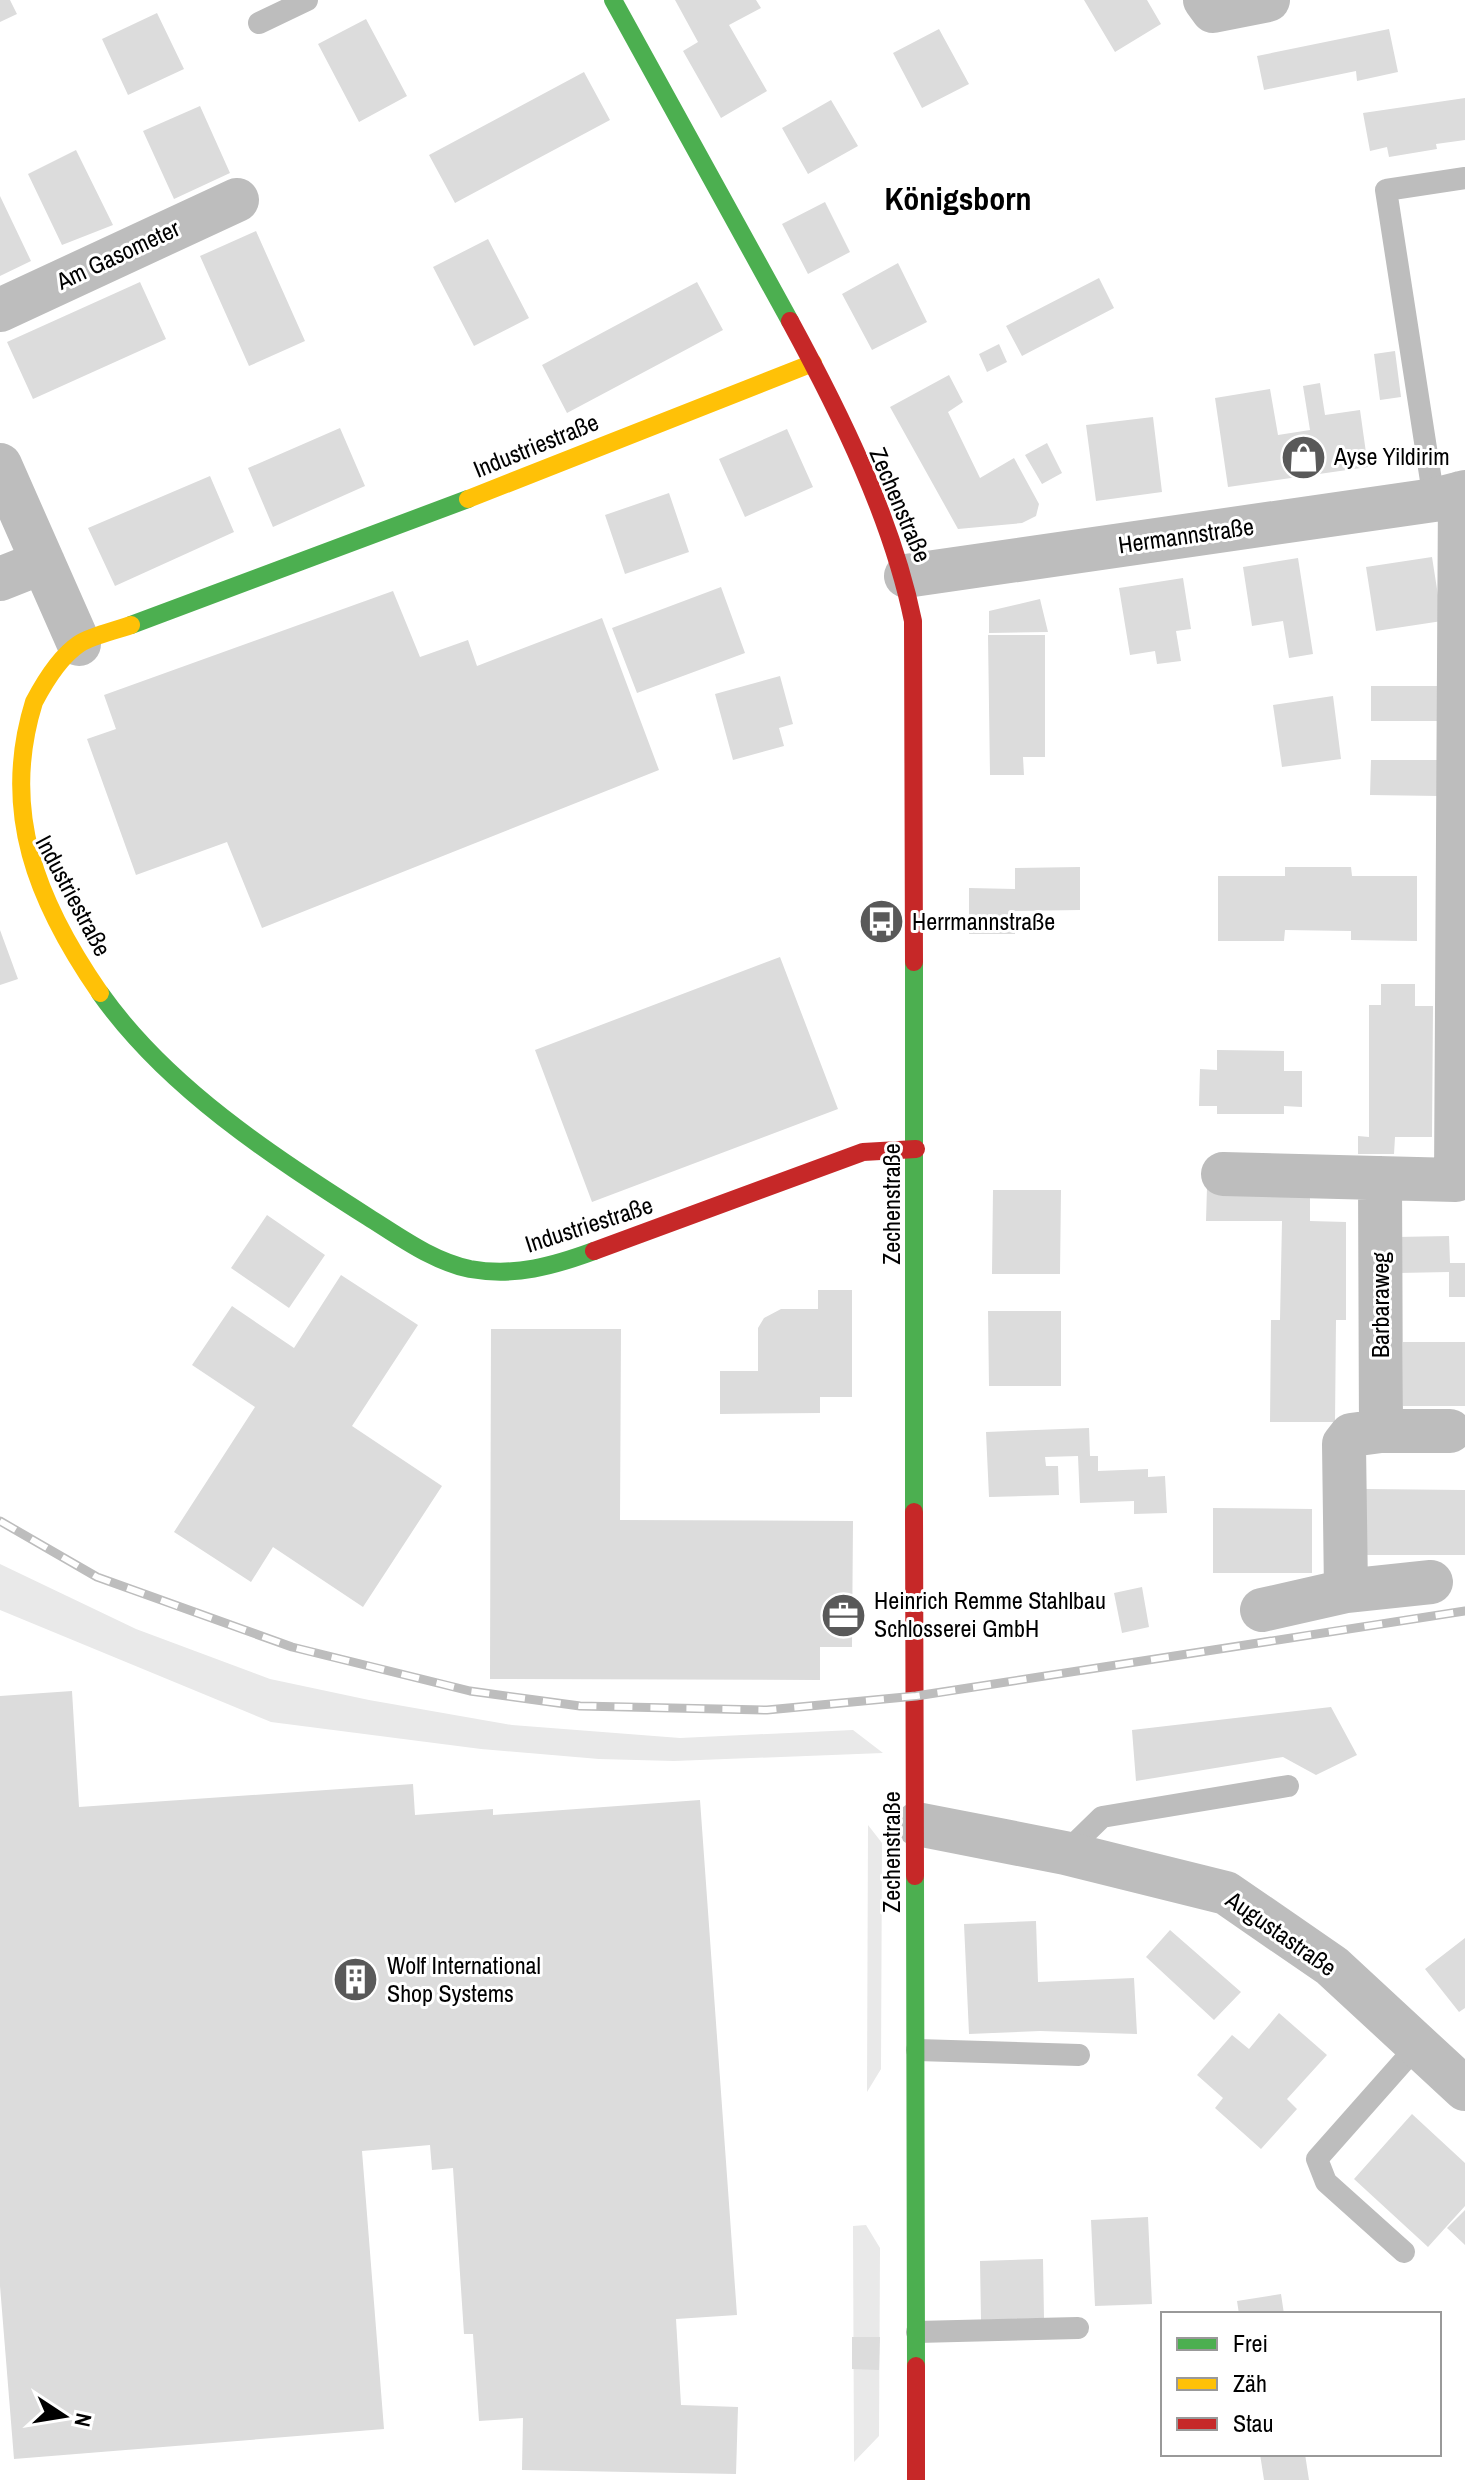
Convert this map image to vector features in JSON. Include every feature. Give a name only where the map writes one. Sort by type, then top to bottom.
[{"type":"street","name":"Zechenstraße","points":[[613,0],[813,363],[837,421],[893,535],[906,576],[913,621],[916,691],[916,2480]]},
{"type":"street","points":[[1205,0],[1213,11],[1268,0]]},
{"type":"street","name":"Am Gasometer","points":[[0,310],[237,200]]},
{"type":"street","name":"Industriestraße","points":[[813,363],[404,524],[79,644],[52,670],[18,733],[10,768],[8,806],[17,844],[90,980],[149,1053],[281,1160],[381,1225],[446,1262],[504,1274],[547,1268],[863,1152],[916,1149]]},
{"type":"street","points":[[0,465],[79,644]]},
{"type":"street","points":[[1223,1174],[1456,1180],[1453,495]]},
{"type":"street","name":"Hermannstraße","points":[[906,576],[1453,495]]},
{"type":"street","points":[[0,579],[43,562]]},
{"type":"street","name":"Barbaraweg","points":[[1380,1178],[1381,1431]]},
{"type":"street","points":[[1346,1591],[1344,1444],[1351,1435],[1381,1431],[1450,1431]]},
{"type":"street","points":[[1262,1610],[1346,1591],[1431,1582]]},
{"type":"street","name":"Augustastraße","points":[[917,1824],[1065,1853],[1226,1893],[1332,1966],[1465,2089]]},
{"type":"lane","points":[[259,23],[307,0]]},
{"type":"lane","points":[[1453,495],[1386,190],[1465,178]]},
{"type":"lane","points":[[1065,1853],[1102,1817],[1288,1786]]},
{"type":"lane","points":[[1404,2252],[1326,2182],[1317,2159],[1418,2045]]},
{"type":"lane","points":[[917,2050],[1079,2055]]},
{"type":"lane","points":[[917,2332],[1078,2328]]},
{"type":"shaded area","points":[[0,1564],[136,1629],[270,1679],[512,1725],[680,1738],[853,1730],[883,1753],[674,1761],[599,1759],[481,1749],[271,1722],[0,1610]]},
{"type":"shaded area","points":[[868,1825],[882,1843],[881,2069],[867,2092]]},
{"type":"shaded area","points":[[866,2225],[880,2248],[879,2436],[854,2462],[853,2226]]},
{"type":"building","points":[[0,0],[10,0],[17,14],[0,22]]},
{"type":"building","points":[[675,0],[756,0],[761,8],[729,25],[767,91],[721,118],[683,51],[698,42]]},
{"type":"building","points":[[1084,0],[1147,0],[1161,24],[1115,52]]},
{"type":"building","points":[[157,13],[184,69],[128,95],[102,39]]},
{"type":"building","points":[[366,19],[407,96],[359,122],[318,44]]},
{"type":"building","points":[[939,29],[969,84],[922,108],[893,53]]},
{"type":"building","points":[[1389,29],[1398,72],[1357,81],[1356,71],[1264,90],[1257,56]]},
{"type":"building","points":[[584,72],[610,120],[455,203],[429,155]]},
{"type":"building","points":[[1465,98],[1465,140],[1436,144],[1437,149],[1389,157],[1387,147],[1370,151],[1363,113]]},
{"type":"building","points":[[831,100],[858,146],[808,174],[782,128]]},
{"type":"building","points":[[200,106],[230,173],[174,199],[143,131]]},
{"type":"building","points":[[76,150],[113,225],[62,245],[28,174]]},
{"type":"building","points":[[0,196],[31,261],[0,276]]},
{"type":"building","points":[[825,202],[850,252],[808,274],[782,224]]},
{"type":"building","points":[[256,231],[305,341],[249,366],[200,256]]},
{"type":"building","points":[[488,239],[529,318],[474,346],[433,267]]},
{"type":"building","points":[[898,263],[927,322],[872,350],[842,294]]},
{"type":"building","points":[[1099,278],[1114,308],[1022,356],[1006,326]]},
{"type":"building","points":[[140,282],[166,339],[33,399],[7,342]]},
{"type":"building","points":[[697,282],[723,330],[567,413],[542,365]]},
{"type":"building","points":[[999,344],[1007,362],[987,372],[979,354]]},
{"type":"building","points":[[1395,351],[1401,397],[1380,400],[1374,354]]},
{"type":"building","points":[[949,375],[963,402],[948,412],[980,478],[1014,458],[1039,504],[1036,516],[1022,523],[958,529],[890,407]]},
{"type":"building","points":[[1320,383],[1325,415],[1360,410],[1368,467],[1228,487],[1215,398],[1270,389],[1278,435],[1310,430],[1303,386]]},
{"type":"building","points":[[1153,417],[1162,492],[1096,501],[1086,425]]},
{"type":"building","points":[[340,428],[365,486],[273,527],[248,468]]},
{"type":"building","points":[[787,429],[813,487],[745,517],[719,459]]},
{"type":"building","points":[[1047,443],[1062,473],[1042,484],[1025,455]]},
{"type":"building","points":[[210,476],[234,532],[115,586],[88,528]]},
{"type":"building","points":[[669,493],[689,552],[625,574],[605,515]]},
{"type":"building","points":[[1432,557],[1442,621],[1376,631],[1366,567]]},
{"type":"building","points":[[1298,558],[1313,654],[1289,658],[1283,621],[1252,626],[1243,567]]},
{"type":"building","points":[[1183,578],[1191,629],[1176,631],[1181,661],[1157,664],[1155,651],[1130,655],[1119,588]]},
{"type":"building","points":[[721,587],[745,653],[637,693],[612,628]]},
{"type":"building","points":[[393,591],[420,657],[468,640],[477,666],[602,618],[659,770],[262,928],[227,842],[136,875],[87,739],[116,729],[104,695]]},
{"type":"building","points":[[1040,599],[1048,632],[989,633],[989,611]]},
{"type":"building","points":[[988,635],[1045,635],[1045,757],[1023,757],[1024,775],[990,775]]},
{"type":"building","points":[[780,676],[793,724],[779,728],[784,746],[733,760],[715,694]]},
{"type":"building","points":[[1371,686],[1440,686],[1440,721],[1371,721]]},
{"type":"building","points":[[1333,696],[1341,759],[1282,767],[1273,705]]},
{"type":"building","points":[[1371,760],[1440,760],[1440,796],[1370,795]]},
{"type":"building","points":[[1080,867],[1080,910],[1015,911],[1015,934],[969,934],[969,888],[1015,889],[1015,868]]},
{"type":"building","points":[[1285,867],[1351,867],[1352,876],[1417,876],[1417,941],[1351,940],[1351,931],[1285,930],[1284,941],[1218,941],[1218,876],[1285,876]]},
{"type":"building","points":[[0,930],[18,979],[0,985]]},
{"type":"building","points":[[780,957],[838,1109],[592,1202],[535,1050]]},
{"type":"building","points":[[1381,984],[1415,984],[1415,1006],[1433,1006],[1432,1137],[1395,1137],[1394,1154],[1358,1154],[1358,1136],[1369,1137],[1369,1005],[1381,1005]]},
{"type":"building","points":[[1217,1050],[1284,1051],[1284,1071],[1302,1071],[1302,1107],[1284,1106],[1284,1114],[1217,1114],[1217,1106],[1199,1106],[1200,1069],[1217,1070]]},
{"type":"building","points":[[1207,1187],[1310,1188],[1310,1221],[1346,1222],[1346,1320],[1336,1320],[1335,1422],[1270,1422],[1271,1320],[1280,1320],[1282,1221],[1206,1221]]},
{"type":"building","points":[[993,1190],[1061,1190],[1060,1274],[992,1274]]},
{"type":"building","points":[[267,1215],[325,1255],[289,1308],[231,1268]]},
{"type":"building","points":[[1449,1236],[1450,1263],[1465,1263],[1465,1297],[1449,1297],[1449,1272],[1398,1273],[1397,1237]]},
{"type":"building","points":[[341,1275],[418,1325],[352,1426],[442,1486],[363,1607],[273,1547],[251,1582],[174,1532],[255,1407],[192,1365],[232,1306],[294,1348]]},
{"type":"building","points":[[818,1290],[852,1290],[852,1397],[820,1397],[820,1413],[720,1414],[720,1371],[758,1371],[758,1328],[764,1318],[781,1309],[818,1309]]},
{"type":"building","points":[[988,1311],[1061,1311],[1061,1386],[989,1386]]},
{"type":"building","points":[[491,1329],[621,1329],[620,1520],[853,1521],[852,1647],[820,1647],[820,1680],[490,1679]]},
{"type":"building","points":[[1403,1342],[1465,1342],[1465,1406],[1403,1406]]},
{"type":"building","points":[[1089,1428],[1090,1456],[1098,1456],[1098,1471],[1148,1469],[1148,1477],[1165,1476],[1167,1513],[1134,1514],[1134,1501],[1080,1503],[1078,1456],[1045,1457],[1046,1466],[1058,1466],[1059,1495],[989,1497],[986,1432]]},
{"type":"building","points":[[1365,1489],[1465,1490],[1465,1555],[1365,1555]]},
{"type":"building","points":[[1213,1508],[1312,1509],[1312,1573],[1213,1573]]},
{"type":"building","points":[[1142,1587],[1149,1627],[1122,1633],[1114,1593]]},
{"type":"building","name":"Wolf International Shop Systems","points":[[72,1691],[79,1807],[413,1784],[415,1815],[493,1809],[493,1815],[700,1800],[737,2315],[676,2319],[681,2405],[738,2407],[736,2474],[522,2470],[523,2418],[479,2421],[473,2334],[464,2334],[453,2168],[432,2170],[430,2145],[362,2151],[384,2429],[14,2459],[0,2286],[0,1696]]},
{"type":"building","points":[[1331,1707],[1357,1755],[1316,1775],[1283,1757],[1136,1781],[1132,1730]]},
{"type":"building","points":[[1036,1921],[1038,1982],[1134,1978],[1137,2034],[1040,2031],[969,2034],[964,1924]]},
{"type":"building","points":[[1170,1930],[1241,1992],[1214,2020],[1146,1957]]},
{"type":"building","points":[[1465,1938],[1465,2008],[1459,2012],[1425,1969]]},
{"type":"building","points":[[1279,2013],[1327,2055],[1287,2099],[1297,2109],[1261,2149],[1215,2108],[1223,2098],[1197,2075],[1232,2035],[1249,2049]]},
{"type":"building","points":[[1412,2114],[1465,2163],[1465,2206],[1428,2247],[1354,2179]]},
{"type":"building","points":[[1465,2210],[1465,2245],[1447,2228]]},
{"type":"building","points":[[1148,2217],[1152,2304],[1095,2306],[1091,2220]]},
{"type":"building","points":[[1043,2259],[1044,2318],[981,2320],[980,2261]]},
{"type":"building","points":[[1281,2294],[1284,2312],[1239,2312],[1237,2301]]},
{"type":"building","points":[[852,2337],[880,2337],[879,2370],[852,2369]]},
{"type":"building","points":[[1260,2456],[1305,2456],[1309,2480],[1264,2480]]},
{"type":"railway","points":[[0,1521],[97,1577],[292,1647],[470,1691],[580,1706],[767,1710],[916,1696],[1465,1611]]},
{"type":"traffic: fast","points":[[613,0],[790,321]]},
{"type":"traffic: fast","points":[[131,625],[468,499]]},
{"type":"traffic: fast","points":[[914,962],[914,1512]]},
{"type":"traffic: fast","points":[[100,993],[156,1059],[223,1117],[295,1169],[429,1254],[470,1269],[503,1272],[549,1265],[594,1251]]},
{"type":"traffic: fast","points":[[915,1876],[916,2366]]},
{"type":"traffic: slow","points":[[468,499],[813,363]]},
{"type":"traffic: slow","points":[[100,993],[58,924],[42,890],[31,854],[23,818],[21,781],[24,742],[34,702],[66,655],[79,644],[131,625]]},
{"type":"traffic: jam","points":[[790,321],[845,429],[878,505],[904,582],[913,621],[914,962]]},
{"type":"traffic: jam","points":[[594,1251],[863,1152],[916,1149]]},
{"type":"traffic: jam","points":[[914,1512],[915,1876]]},
{"type":"traffic: jam","points":[[916,2366],[916,2480]]},
{"type":"place","name":"Ayse Yildirim","points":[[1303,457]]},
{"type":"place","name":"Herrmannstraße","points":[[881,922]]},
{"type":"place","name":"Heinrich Remme Stahlbau Schlosserei GmbH","points":[[843,1615]]},
{"type":"place","name":"Wolf International Shop Systems","points":[[356,1980]]},
{"type":"district","name":"Königsborn","points":[[958,199]]}]
